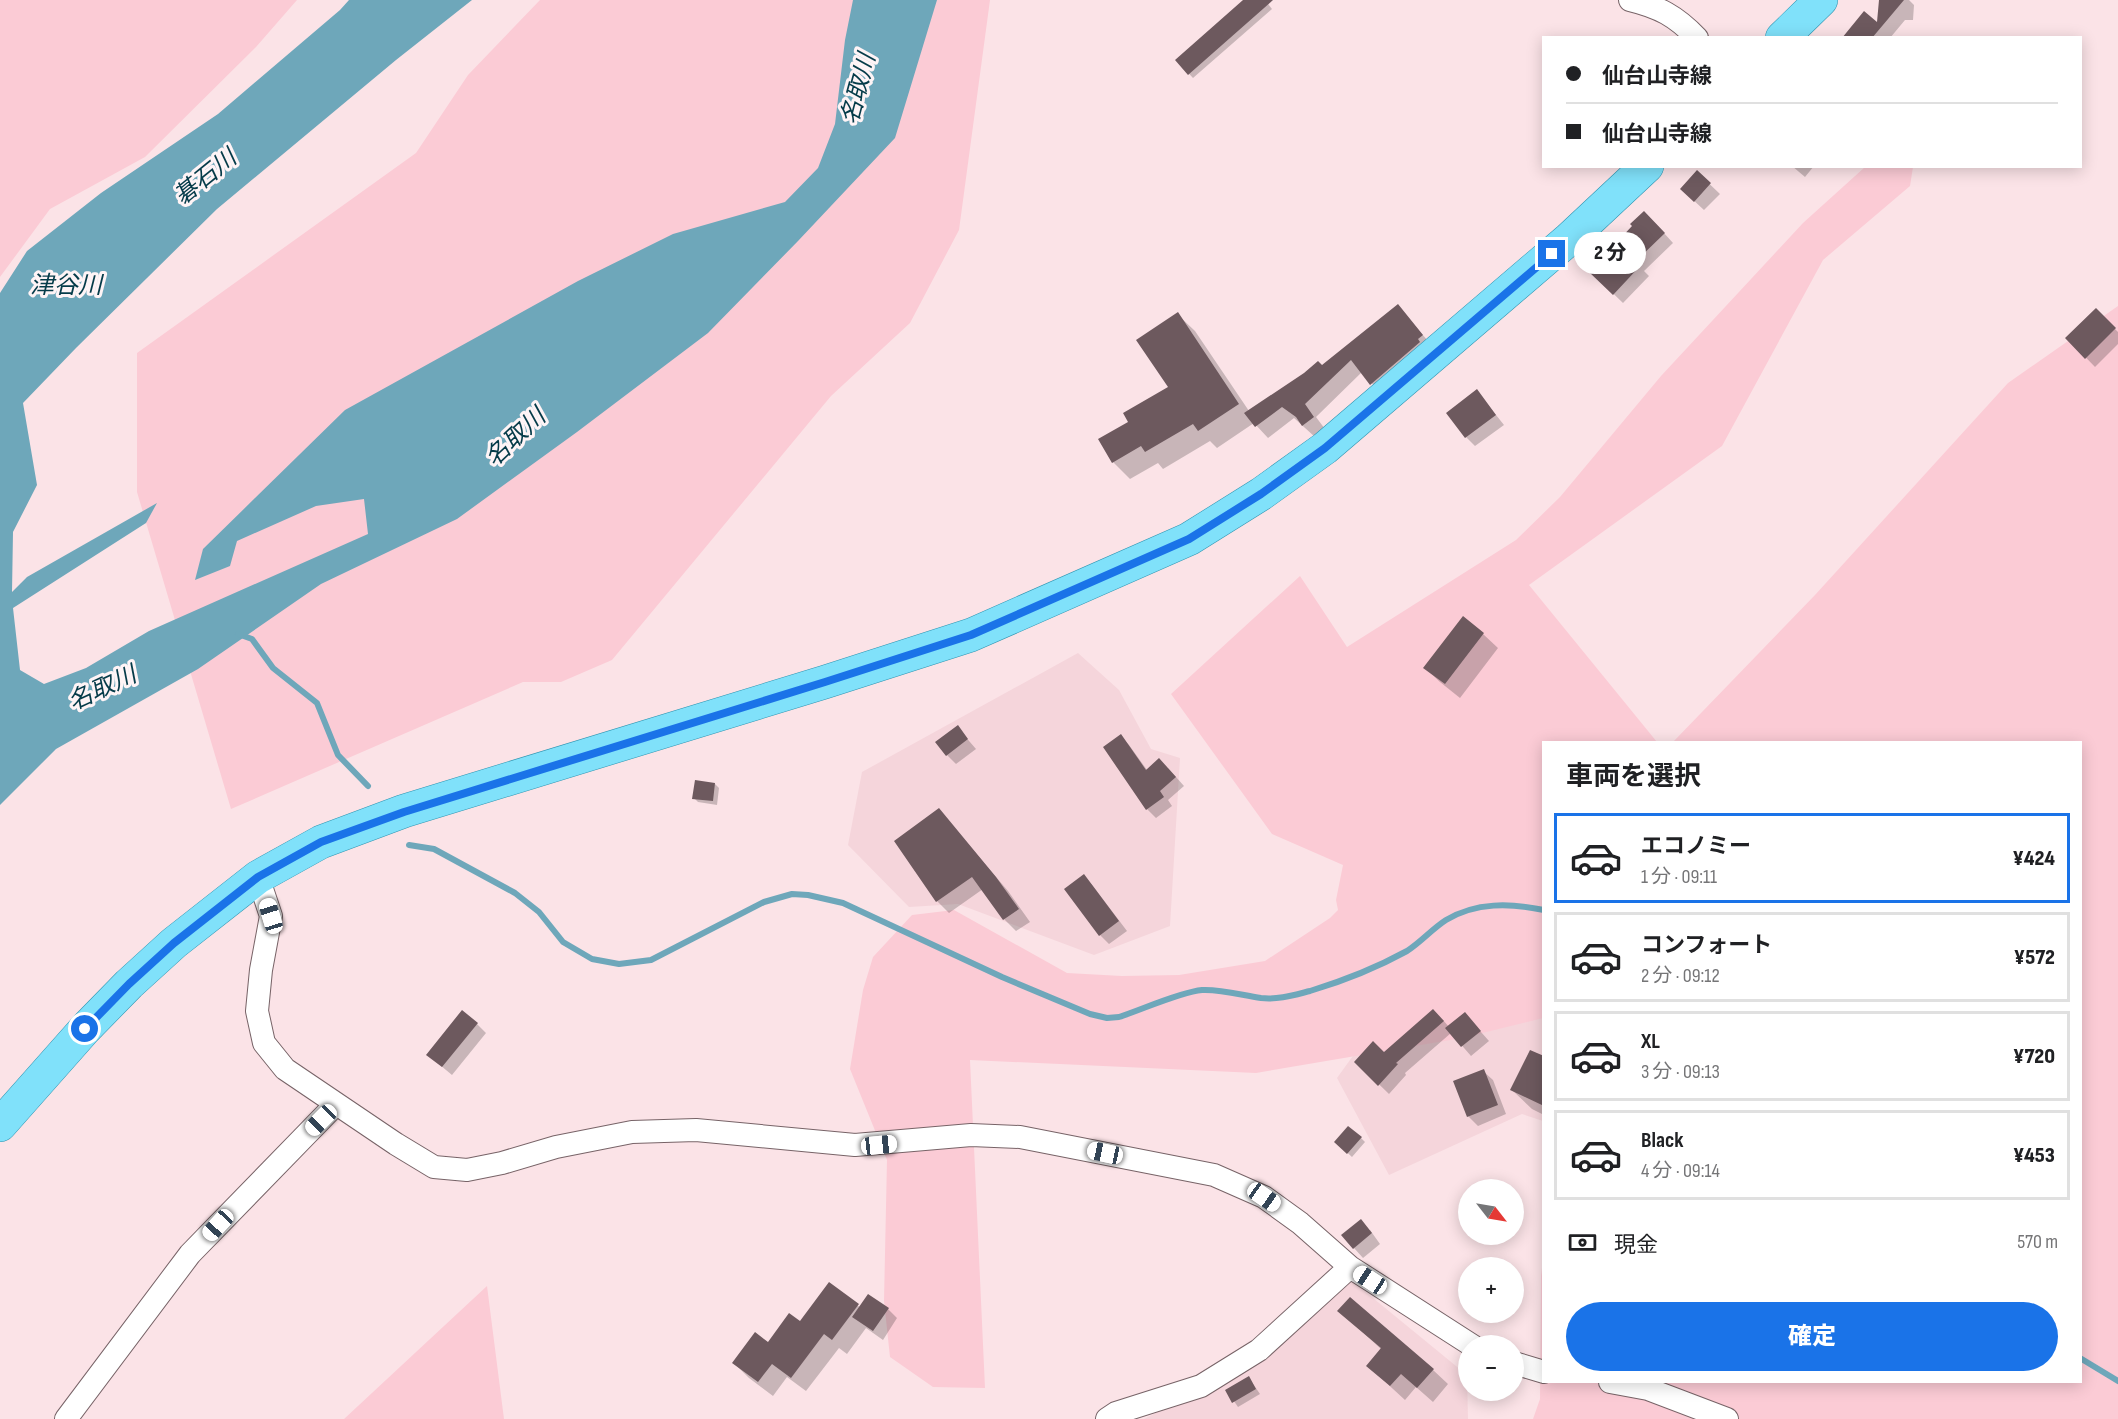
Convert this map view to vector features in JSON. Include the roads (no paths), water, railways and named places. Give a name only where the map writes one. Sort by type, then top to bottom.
[{"type":"main road","points":[[1784,36],[1821,0]]},
{"type":"main road","points":[[0,1125],[85,1029],[174,943],[258,877],[321,842],[404,812],[814,686],[971,635],[1189,539],[1261,494],[1325,448],[1569,239],[1645,168]]},
{"type":"street","points":[[1630,0],[1653,6],[1681,21],[1695,36]]},
{"type":"street","points":[[258,877],[271,916],[261,970],[257,1011],[264,1043],[285,1069],[434,1167],[467,1170],[632,1132],[696,1130],[855,1145],[971,1135],[1020,1137],[1214,1175],[1264,1197],[1300,1222],[1350,1268],[1458,1336]]},
{"type":"street","points":[[66,1419],[190,1254],[336,1104]]},
{"type":"street","points":[[1107,1419],[1116,1413],[1201,1386],[1259,1350],[1350,1268]]},
{"type":"street","points":[[1524,1367],[1542,1371]]},
{"type":"street","points":[[1615,1383],[1648,1389],[1726,1419]]},
{"type":"water","points":[[349,0],[472,0],[217,209],[23,403],[37,485],[13,532],[12,592],[27,577],[157,503],[146,523],[13,608],[20,670],[44,684],[86,668],[149,631],[368,534],[364,499],[316,506],[237,541],[230,566],[195,580],[203,549],[345,410],[578,281],[673,234],[785,202],[818,168],[835,124],[845,40],[853,0],[937,0],[895,138],[708,333],[457,519],[321,584],[198,669],[56,749],[0,805],[0,293],[27,251],[101,193],[218,114]]},
{"type":"waterway","points":[[238,634],[252,639],[273,668],[317,703],[338,755],[368,786]]},
{"type":"waterway","points":[[409,845],[434,849],[515,893],[539,912],[563,942],[592,959],[619,964],[651,960],[764,902],[792,894],[808,895],[843,903],[1002,977],[1090,1014],[1107,1018],[1119,1017],[1193,991],[1224,991],[1261,998],[1280,998],[1298,994],[1347,978],[1407,951],[1436,927],[1457,914],[1481,907],[1506,905],[1542,910]]},
{"type":"waterway","points":[[2082,1359],[2118,1381]]},
{"type":"water label","name":"名取川","points":[[858,89]]},
{"type":"water label","name":"碁石川","points":[[205,177]]},
{"type":"water label","name":"津谷川","points":[[66,285]]},
{"type":"water label","name":"名取川","points":[[515,437]]},
{"type":"water label","name":"名取川","points":[[102,688]]}]
